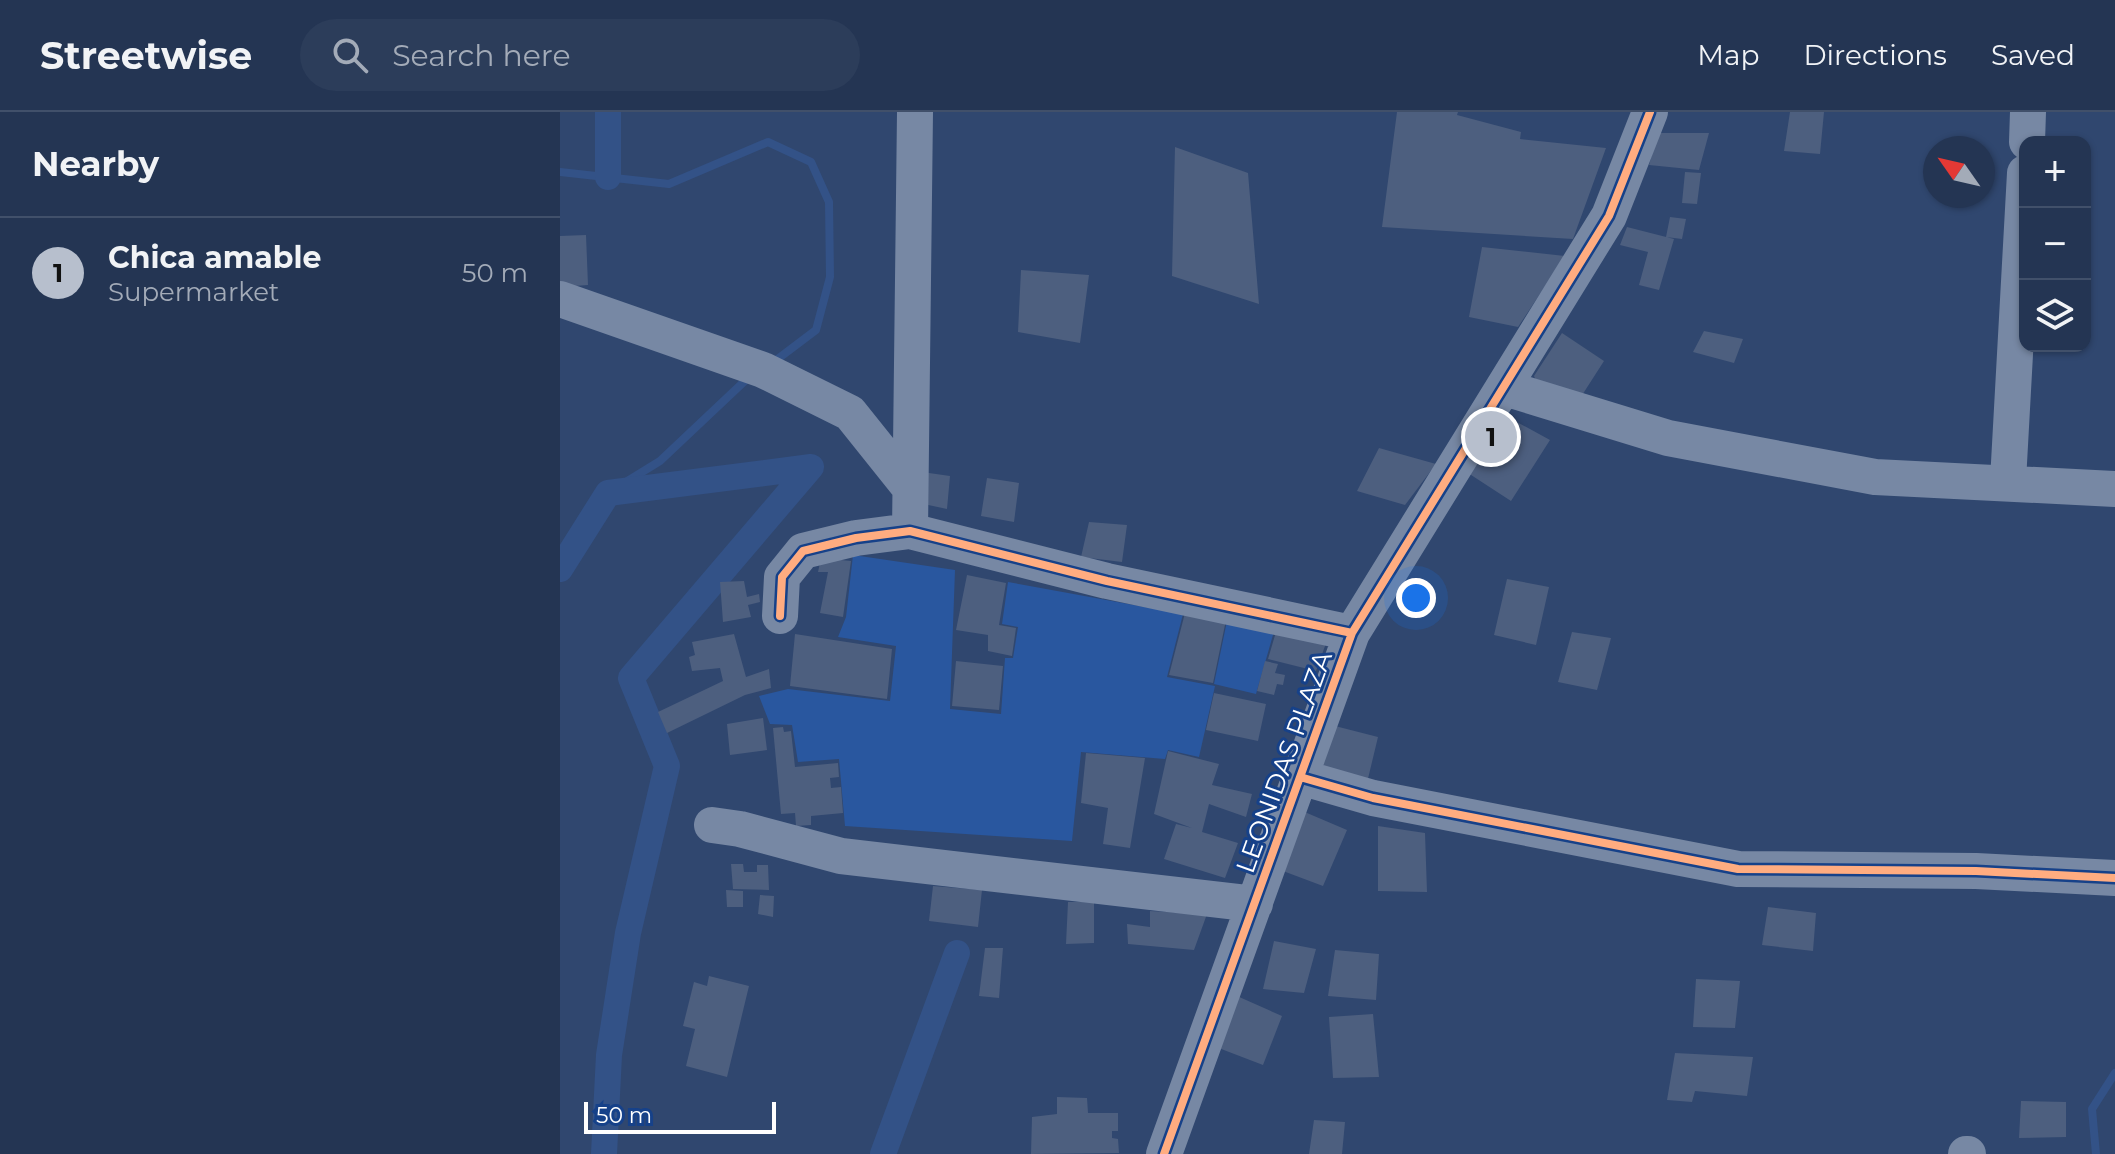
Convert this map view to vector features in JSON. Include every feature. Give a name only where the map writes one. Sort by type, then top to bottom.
[{"type":"street","points":[[910,531],[915,112]]},
{"type":"street","name":"LEONIDAS PLAZA","points":[[1164,1154],[1352,633],[1609,216],[1650,112]]},
{"type":"street","points":[[2027,136],[2028,112]]},
{"type":"street","points":[[2008,481],[2023,208]]},
{"type":"street","points":[[560,299],[763,370],[850,413],[910,488]]},
{"type":"street","points":[[1505,388],[1668,438],[1860,474],[2115,489]]},
{"type":"street","points":[[780,616],[782,577],[803,551],[856,538],[910,531],[1107,581],[1352,633]]},
{"type":"street","points":[[1300,777],[1373,798],[1738,869],[1976,871],[2115,878]]},
{"type":"street","points":[[712,825],[740,829],[841,856],[1255,904]]},
{"type":"shaded area","points":[[853,555],[955,570],[950,709],[1001,714],[1005,658],[1013,658],[1018,627],[1002,624],[1008,582],[1183,614],[1167,677],[1215,686],[1199,757],[1168,750],[1165,759],[1081,752],[1072,841],[845,826],[839,759],[798,762],[792,725],[770,724],[759,696],[788,689],[890,701],[896,646],[838,637],[846,617]]},
{"type":"shaded area","points":[[1227,621],[1275,628],[1256,694],[1214,684]]},
{"type":"building","points":[[1397,112],[1458,112],[1457,115],[1521,132],[1520,139],[1606,148],[1573,239],[1382,227]]},
{"type":"building","points":[[1790,112],[1824,112],[1820,154],[1784,151]]},
{"type":"building","points":[[1658,133],[1709,133],[1699,170],[1649,165]]},
{"type":"building","points":[[1175,147],[1248,173],[1259,304],[1172,276]]},
{"type":"building","points":[[1685,172],[1701,173],[1697,204],[1682,203]]},
{"type":"building","points":[[1670,217],[1686,219],[1682,239],[1666,237]]},
{"type":"building","points":[[1627,227],[1674,239],[1659,290],[1639,285],[1648,252],[1620,245]]},
{"type":"building","points":[[586,235],[588,285],[560,287],[560,236]]},
{"type":"building","points":[[1482,247],[1565,256],[1518,327],[1469,317]]},
{"type":"building","points":[[1021,270],[1089,275],[1080,343],[1018,332]]},
{"type":"building","points":[[1704,331],[1743,339],[1734,363],[1693,352]]},
{"type":"building","points":[[1562,333],[1604,361],[1577,403],[1537,383],[1534,376]]},
{"type":"building","points":[[1506,416],[1550,440],[1511,501],[1468,473]]},
{"type":"building","points":[[1379,448],[1436,464],[1405,505],[1357,491]]},
{"type":"building","points":[[922,472],[950,476],[947,509],[919,503]]},
{"type":"building","points":[[987,478],[1019,483],[1014,522],[981,516]]},
{"type":"building","points":[[1089,522],[1127,525],[1122,562],[1081,557]]},
{"type":"building","points":[[821,558],[851,561],[843,617],[820,613],[828,572],[818,572]]},
{"type":"building","points":[[967,575],[1006,583],[999,625],[1016,628],[1012,656],[988,651],[988,635],[956,630]]},
{"type":"building","points":[[1507,579],[1549,587],[1536,645],[1494,635]]},
{"type":"building","points":[[744,581],[747,597],[759,594],[760,602],[748,605],[751,617],[723,622],[720,582]]},
{"type":"building","points":[[1185,613],[1226,620],[1213,683],[1169,675]]},
{"type":"building","points":[[1278,625],[1329,635],[1316,671],[1268,659]]},
{"type":"building","points":[[1572,632],[1611,638],[1597,690],[1558,682]]},
{"type":"building","points":[[734,634],[746,677],[769,669],[771,688],[745,695],[667,733],[658,712],[723,681],[720,668],[692,671],[689,657],[695,655],[692,642]]},
{"type":"building","points":[[795,634],[892,649],[887,699],[790,686]]},
{"type":"building","points":[[956,661],[1003,666],[999,710],[952,706]]},
{"type":"building","points":[[1265,661],[1278,664],[1275,673],[1285,675],[1283,685],[1277,684],[1274,695],[1257,691]]},
{"type":"building","points":[[1214,693],[1266,704],[1258,741],[1206,730]]},
{"type":"building","points":[[763,718],[767,750],[730,755],[727,724]]},
{"type":"building","points":[[1335,726],[1378,737],[1366,787],[1315,771]]},
{"type":"building","points":[[783,727],[784,732],[791,731],[795,767],[838,763],[839,777],[830,778],[831,788],[841,787],[843,813],[811,816],[811,825],[796,826],[795,813],[781,814],[773,728]]},
{"type":"building","points":[[1168,751],[1219,764],[1212,785],[1252,794],[1246,817],[1209,804],[1202,832],[1238,843],[1225,878],[1164,859],[1176,824],[1192,828],[1154,814]]},
{"type":"building","points":[[1086,753],[1145,758],[1130,848],[1103,844],[1108,808],[1081,803]]},
{"type":"building","points":[[1300,810],[1347,830],[1323,886],[1275,868]]},
{"type":"building","points":[[1378,826],[1425,833],[1427,892],[1378,891]]},
{"type":"building","points":[[731,864],[743,864],[744,872],[757,872],[757,865],[768,865],[769,890],[733,889]]},
{"type":"building","points":[[933,886],[982,890],[978,927],[929,921]]},
{"type":"building","points":[[726,890],[743,891],[743,907],[727,907]]},
{"type":"building","points":[[760,895],[774,896],[773,917],[758,914]]},
{"type":"building","points":[[1068,902],[1094,902],[1094,943],[1066,944]]},
{"type":"building","points":[[1768,907],[1816,913],[1813,951],[1762,945]]},
{"type":"building","points":[[1150,911],[1207,914],[1194,950],[1128,944],[1127,924],[1150,927]]},
{"type":"building","points":[[1274,941],[1316,949],[1304,993],[1263,989]]},
{"type":"building","points":[[985,948],[1003,948],[999,998],[979,996]]},
{"type":"building","points":[[1335,950],[1379,954],[1376,1000],[1328,996]]},
{"type":"building","points":[[709,976],[749,986],[727,1077],[686,1066],[695,1029],[683,1026],[694,982],[707,986]]},
{"type":"building","points":[[1696,979],[1740,981],[1735,1028],[1693,1027]]},
{"type":"building","points":[[1237,996],[1282,1016],[1263,1065],[1216,1047]]},
{"type":"building","points":[[1373,1014],[1379,1077],[1333,1078],[1329,1017]]},
{"type":"building","points":[[1675,1053],[1753,1057],[1747,1096],[1695,1091],[1692,1102],[1667,1100]]},
{"type":"building","points":[[1057,1097],[1087,1098],[1088,1113],[1118,1113],[1118,1131],[1112,1131],[1112,1138],[1118,1139],[1119,1153],[1031,1154],[1032,1117],[1057,1114]]},
{"type":"building","points":[[2021,1101],[2066,1102],[2066,1137],[2019,1138]]},
{"type":"building","points":[[1314,1120],[1345,1122],[1342,1154],[1309,1154]]},
{"type":"waterway","points":[[608,112],[608,177]]},
{"type":"waterway","points":[[560,172],[669,184],[768,142],[811,162],[829,202],[830,277],[816,330],[771,364]]},
{"type":"waterway","points":[[608,493],[660,461],[749,377]]},
{"type":"waterway","points":[[560,569],[608,493],[811,467],[631,678],[667,766],[628,933],[609,1055],[604,1154]]},
{"type":"waterway","points":[[883,1154],[957,953]]},
{"type":"waterway","points":[[2096,1154],[2092,1109],[2115,1073]]},
{"type":"cycle path","points":[[1164,1154],[1352,633],[1609,216],[1650,112]]},
{"type":"cycle path","points":[[780,616],[782,577],[803,551],[856,538],[910,531],[1107,581],[1352,633]]},
{"type":"cycle path","points":[[1300,777],[1373,798],[1738,869],[1976,871],[2115,878]]},
{"type":"place","name":"Chica amable","points":[[1491,437]]}]
